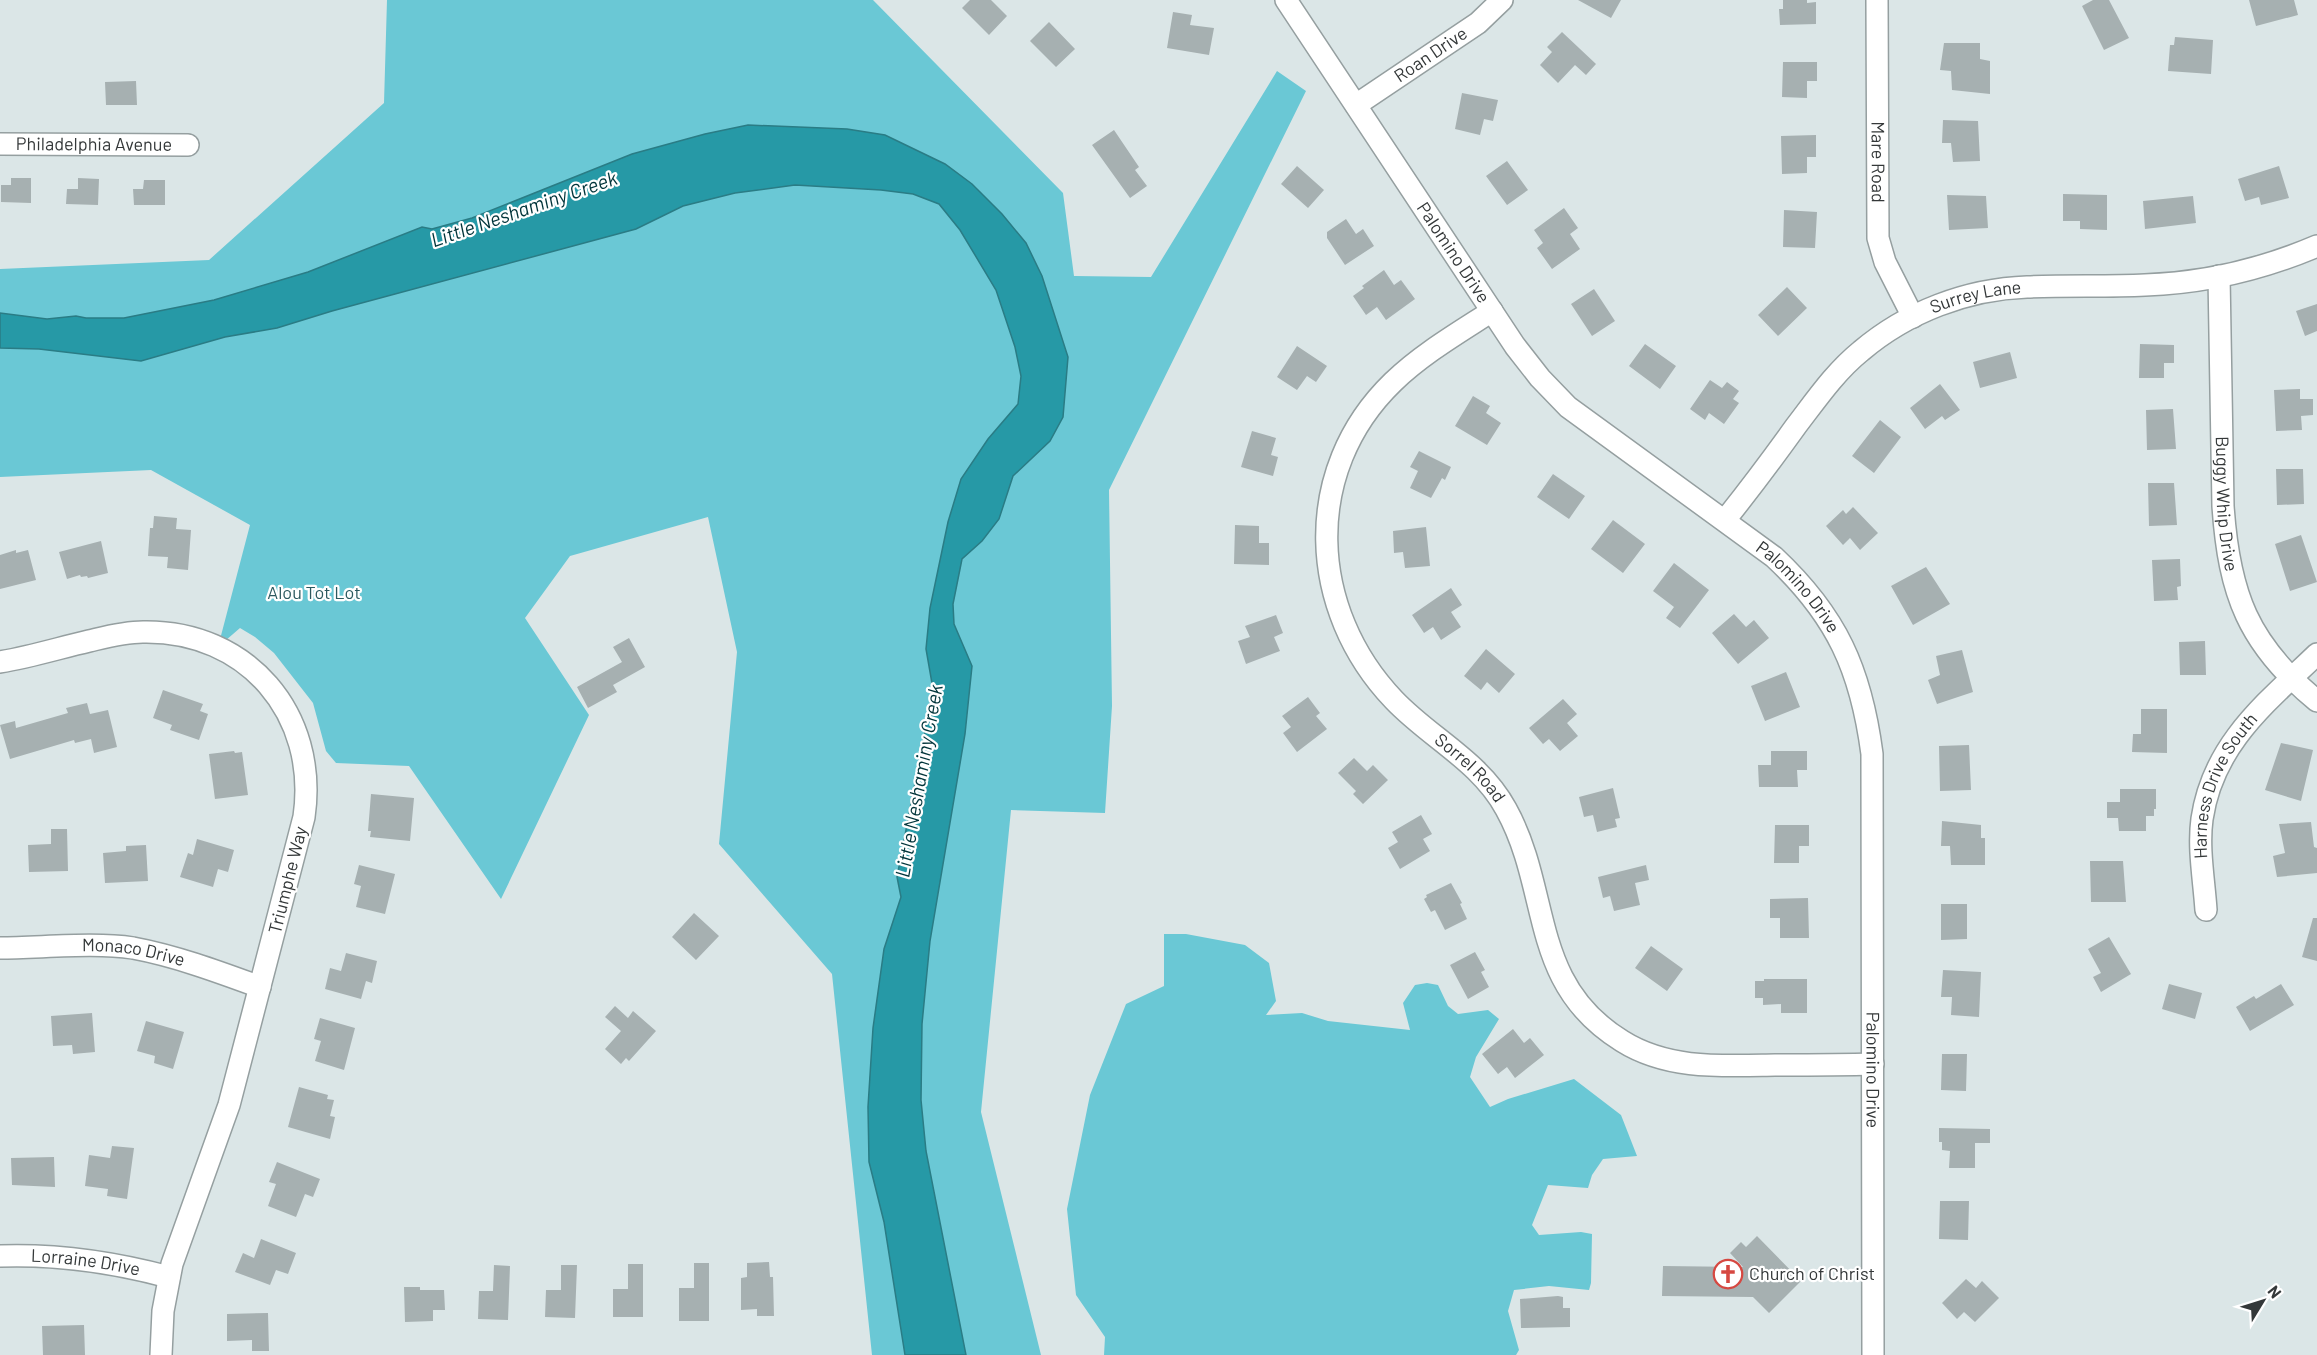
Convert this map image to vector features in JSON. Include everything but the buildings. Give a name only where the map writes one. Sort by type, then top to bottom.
[{"type":"street","name":"Palomino Drive","points":[[1286,0],[1492,311],[1540,378],[1568,407],[1725,520],[1774,557],[1796,577],[1820,607],[1841,641],[1857,677],[1867,715],[1872,754],[1873,1355]]},
{"type":"street","name":"Roan Drive","points":[[1356,105],[1478,23],[1502,0]]},
{"type":"street","name":"Mare Road","points":[[1877,0],[1878,238],[1885,262],[1912,317]]},
{"type":"street","name":"Philadelphia Avenue","points":[[0,144],[188,145]]},
{"type":"street","name":"Surrey Lane","points":[[1725,520],[1832,379],[1874,340],[1912,317],[1962,297],[2005,289],[2146,285],[2219,276],[2252,269],[2317,246]]},
{"type":"street","name":"Buggy Whip Drive","points":[[2219,276],[2223,506],[2226,544],[2234,581],[2243,609],[2256,635],[2273,660],[2291,680],[2317,701]]},
{"type":"street","name":"Sorrel Road","points":[[1492,311],[1416,362],[1392,383],[1358,424],[1345,448],[1335,474],[1329,500],[1327,557],[1332,590],[1340,616],[1354,647],[1373,677],[1396,703],[1466,760],[1501,800],[1524,848],[1549,948],[1557,969],[1574,999],[1605,1030],[1647,1053],[1693,1065],[1873,1064]]},
{"type":"street","name":"Triumphe Way","points":[[0,662],[116,634],[164,632],[207,642],[228,652],[256,673],[279,699],[290,715],[304,757],[306,801],[229,1105],[169,1278],[163,1311],[161,1355]]},
{"type":"street","name":"Harness Drive South","points":[[2206,910],[2201,844],[2202,820],[2214,773],[2225,751],[2239,731],[2317,654]]},
{"type":"street","name":"Monaco Drive","points":[[0,948],[113,946],[134,948],[207,968],[260,987]]},
{"type":"street","name":"Lorraine Drive","points":[[0,1256],[40,1255],[100,1261],[169,1278]]},
{"type":"green space","name":"Alou Tot Lot","points":[[387,0],[873,0],[1063,193],[1074,276],[1151,277],[1277,71],[1306,91],[1109,490],[1112,706],[1105,813],[1011,810],[981,1112],[1041,1355],[872,1355],[832,974],[719,844],[737,652],[708,517],[570,556],[525,618],[589,715],[501,899],[409,766],[336,763],[326,751],[313,703],[274,653],[240,628],[218,647],[250,525],[151,470],[0,477],[0,269],[209,260],[384,103]]},
{"type":"green space","points":[[1164,934],[1186,934],[1245,945],[1269,963],[1276,1001],[1266,1015],[1302,1013],[1328,1021],[1410,1030],[1403,1003],[1415,985],[1427,983],[1438,985],[1448,1006],[1458,1014],[1488,1010],[1499,1019],[1476,1057],[1470,1077],[1490,1107],[1508,1099],[1574,1079],[1621,1115],[1637,1156],[1603,1159],[1592,1175],[1588,1188],[1548,1185],[1532,1225],[1539,1235],[1581,1232],[1592,1234],[1589,1290],[1549,1286],[1514,1290],[1508,1311],[1519,1350],[1516,1355],[1104,1355],[1105,1337],[1076,1295],[1067,1209],[1090,1095],[1126,1004],[1164,986]]},
{"type":"water","name":"Little Neshaminy Creek","points":[[748,125],[847,129],[885,135],[945,164],[972,184],[1002,214],[1026,243],[1042,276],[1068,357],[1063,417],[1050,441],[1013,476],[999,519],[982,541],[962,559],[953,604],[954,624],[972,666],[965,734],[930,941],[922,1024],[921,1100],[926,1151],[966,1355],[905,1355],[884,1222],[869,1162],[868,1107],[873,1028],[884,949],[901,897],[897,877],[933,689],[926,649],[930,608],[948,522],[961,479],[988,439],[1018,404],[1021,376],[1015,347],[996,290],[960,230],[939,204],[913,194],[795,185],[735,193],[683,206],[636,229],[277,328],[225,337],[141,361],[39,349],[0,348],[0,313],[47,319],[76,316],[124,318],[214,300],[308,272],[422,227],[432,229],[472,218],[632,154]]},
{"type":"place","name":"Church of Christ","points":[[1728,1274]]}]
